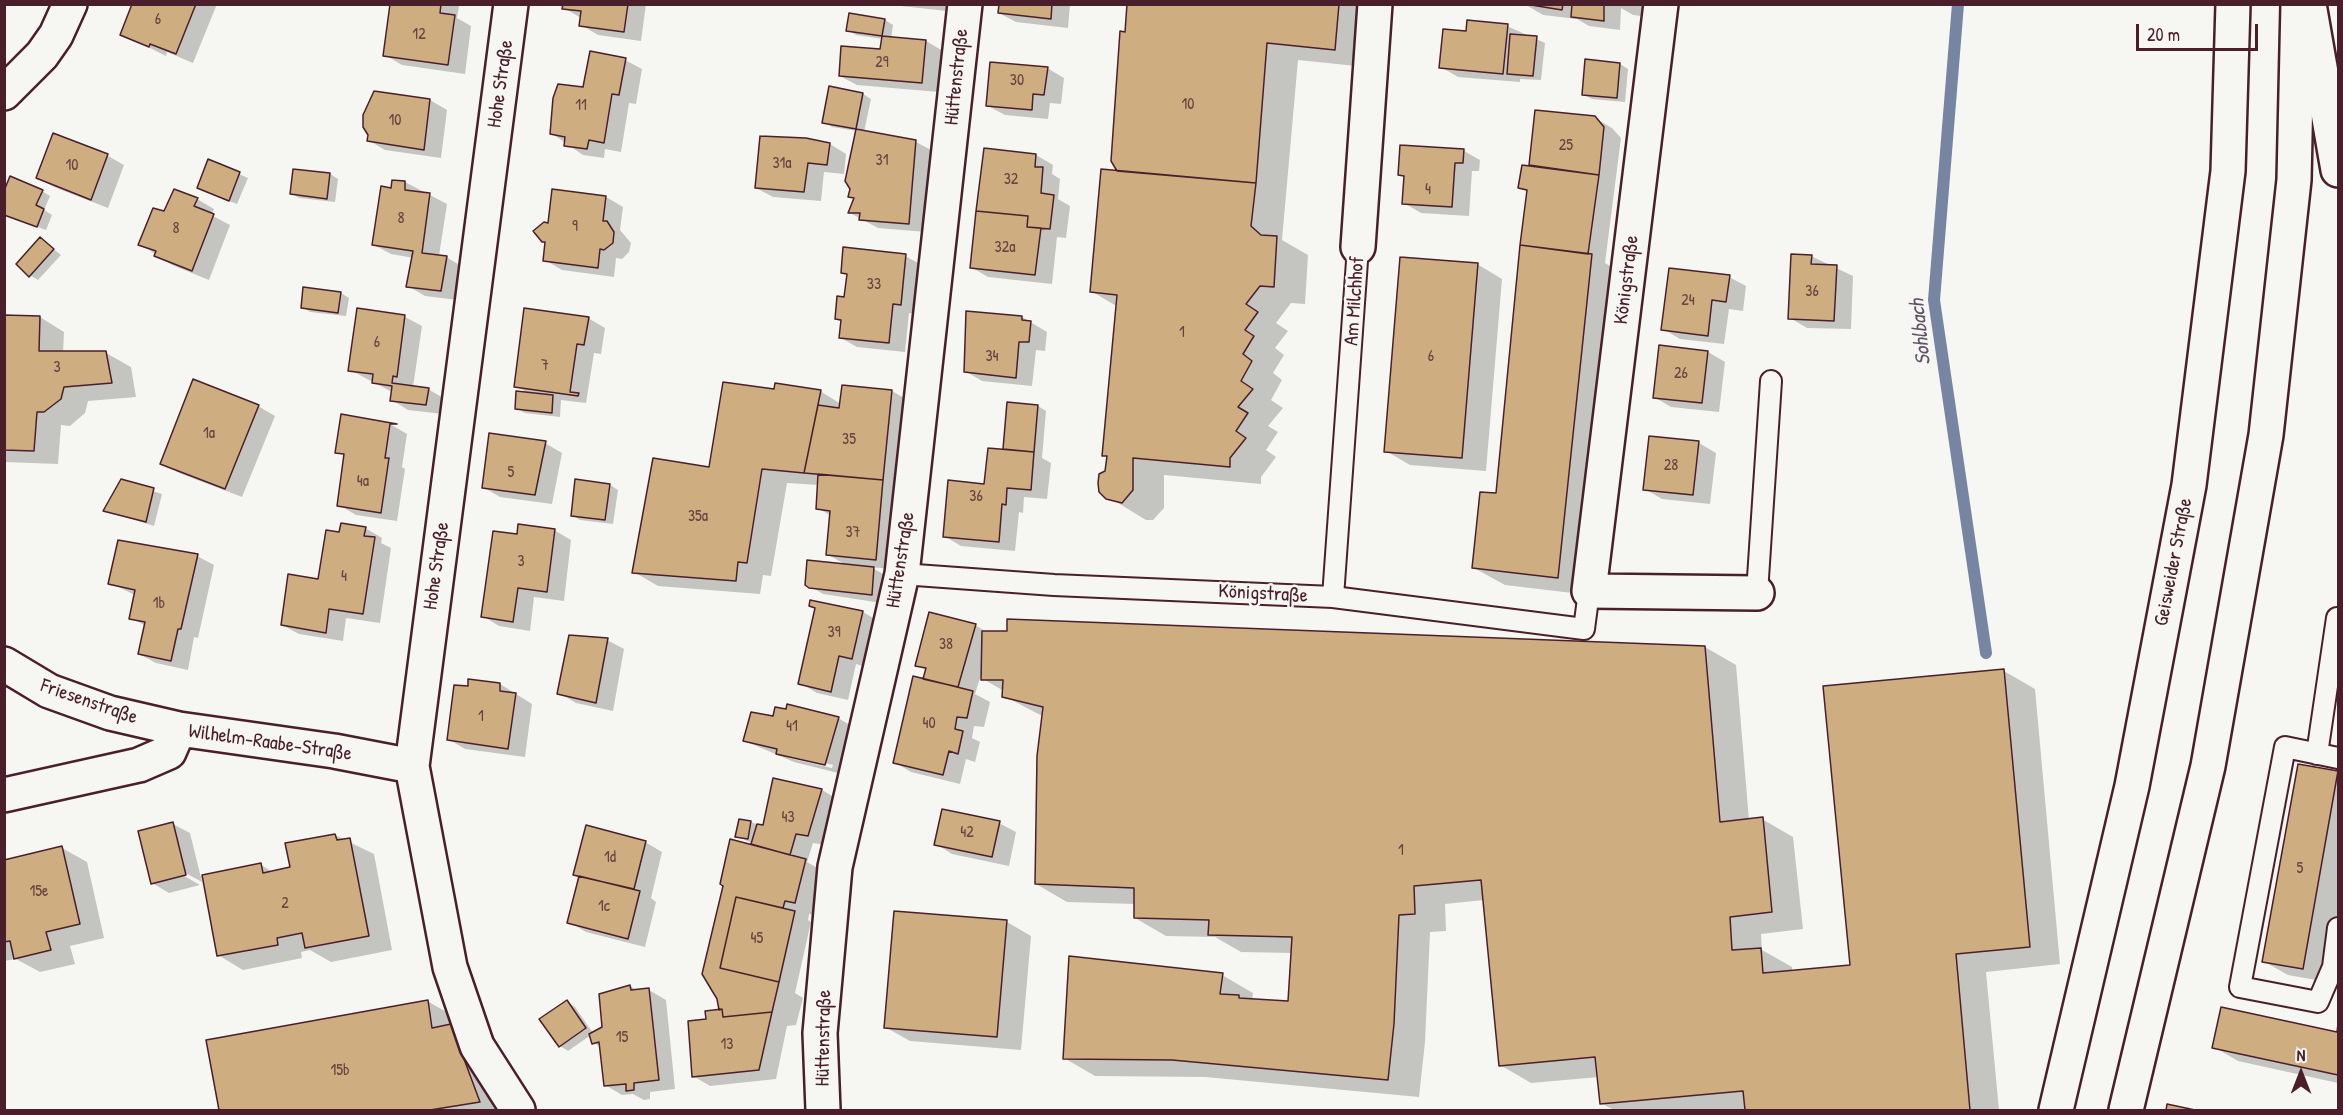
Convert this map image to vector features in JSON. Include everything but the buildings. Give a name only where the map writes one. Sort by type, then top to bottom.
[{"type":"main road","points":[[4,93],[42,56],[56,35],[70,4]]},
{"type":"main road","name":"Hohe Straße","points":[[511,4],[412,766],[450,967],[477,1046],[518,1110]]},
{"type":"main road","name":"Hüttenstraße","points":[[824,1110],[820,1033],[835,867],[902,574],[965,4]]},
{"type":"main road","name":"Am Milchhof","points":[[1358,247],[1375,4]]},
{"type":"main road","name":"Königstraße","points":[[1589,591],[1661,4]]},
{"type":"main road","name":"Geisweider Straße","points":[[2056,1110],[2132,786],[2189,485],[2228,171],[2233,4]]},
{"type":"main road","points":[[2126,1110],[2208,766],[2266,435],[2294,180],[2298,4]]},
{"type":"main road","points":[[2308,4],[2338,170]]},
{"type":"main road","points":[[1589,591],[1757,593]]},
{"type":"main road","name":"Friesenstraße","points":[[4,664],[49,691],[110,714],[179,729]]},
{"type":"main road","name":"Wilhelm-Raabe-Straße","points":[[4,795],[139,765],[169,752],[179,729],[334,751],[412,766]]},
{"type":"lane","name":"Am Milchhof","points":[[1333,597],[1358,247]]},
{"type":"lane","points":[[1757,593],[1771,381]]},
{"type":"lane","name":"Königstraße","points":[[902,574],[1053,585],[1333,597],[1584,629],[1589,591]]},
{"type":"lane","points":[[2317,753],[2337,618]]},
{"type":"lane","points":[[2338,758],[2285,747],[2240,987],[2318,1002],[2336,968],[2338,928]]},
{"type":"waterway","name":"Sohlbach","points":[[1958,4],[1934,300],[1986,653]]}]
